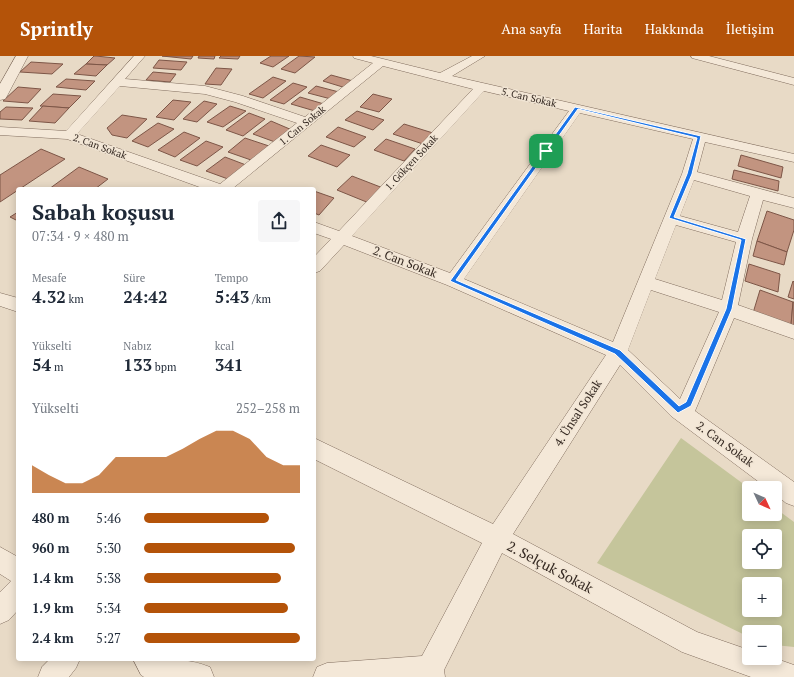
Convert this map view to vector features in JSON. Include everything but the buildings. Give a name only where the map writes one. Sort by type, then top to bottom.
[{"type":"street","points":[[0,96],[22,56]]},
{"type":"street","points":[[69,135],[140,56]]},
{"type":"street","name":"5. Can Sokak","points":[[358,56],[481,87],[794,158]]},
{"type":"street","points":[[442,77],[480,56]]},
{"type":"street","points":[[696,56],[794,82]]},
{"type":"street","name":"1. Can Sokak","points":[[226,187],[381,62]]},
{"type":"street","points":[[117,82],[205,90],[307,122]]},
{"type":"street","name":"1. Gökçen Sokak","points":[[316,265],[481,87]]},
{"type":"street","points":[[453,281],[577,108]]},
{"type":"street","name":"2. Can Sokak","points":[[0,131],[69,135],[212,187]]},
{"type":"street","name":"4. Ünsal Sokak","points":[[430,673],[497,538],[618,352],[645,282],[690,174],[700,137]]},
{"type":"street","points":[[690,174],[794,203]]},
{"type":"street","points":[[678,410],[689,404],[729,309],[744,239],[758,194]]},
{"type":"street","points":[[671,218],[744,239]]},
{"type":"street","name":"2. Can Sokak","points":[[316,228],[453,281],[618,352],[678,410],[794,495]]},
{"type":"street","points":[[645,282],[794,332]]},
{"type":"street","points":[[0,299],[16,304]]},
{"type":"street","name":"2. Selçuk Sokak","points":[[316,449],[497,538],[691,642],[790,677]]},
{"type":"street","points":[[0,559],[16,571]]},
{"type":"street","points":[[0,611],[16,593]]},
{"type":"street","points":[[52,677],[65,661]]},
{"type":"street","points":[[147,661],[150,666],[200,677]]},
{"type":"street","points":[[327,677],[430,673]]},
{"type":"green space","points":[[681,438],[742,483],[742,521],[782,521],[782,513],[794,522],[794,647],[782,646],[782,625],[742,625],[742,634],[597,563]]},
{"type":"route","points":[[577,108],[700,137],[690,174],[671,218],[744,239],[729,309],[689,404],[678,410],[618,352],[453,281],[546,151],[577,108]]}]
